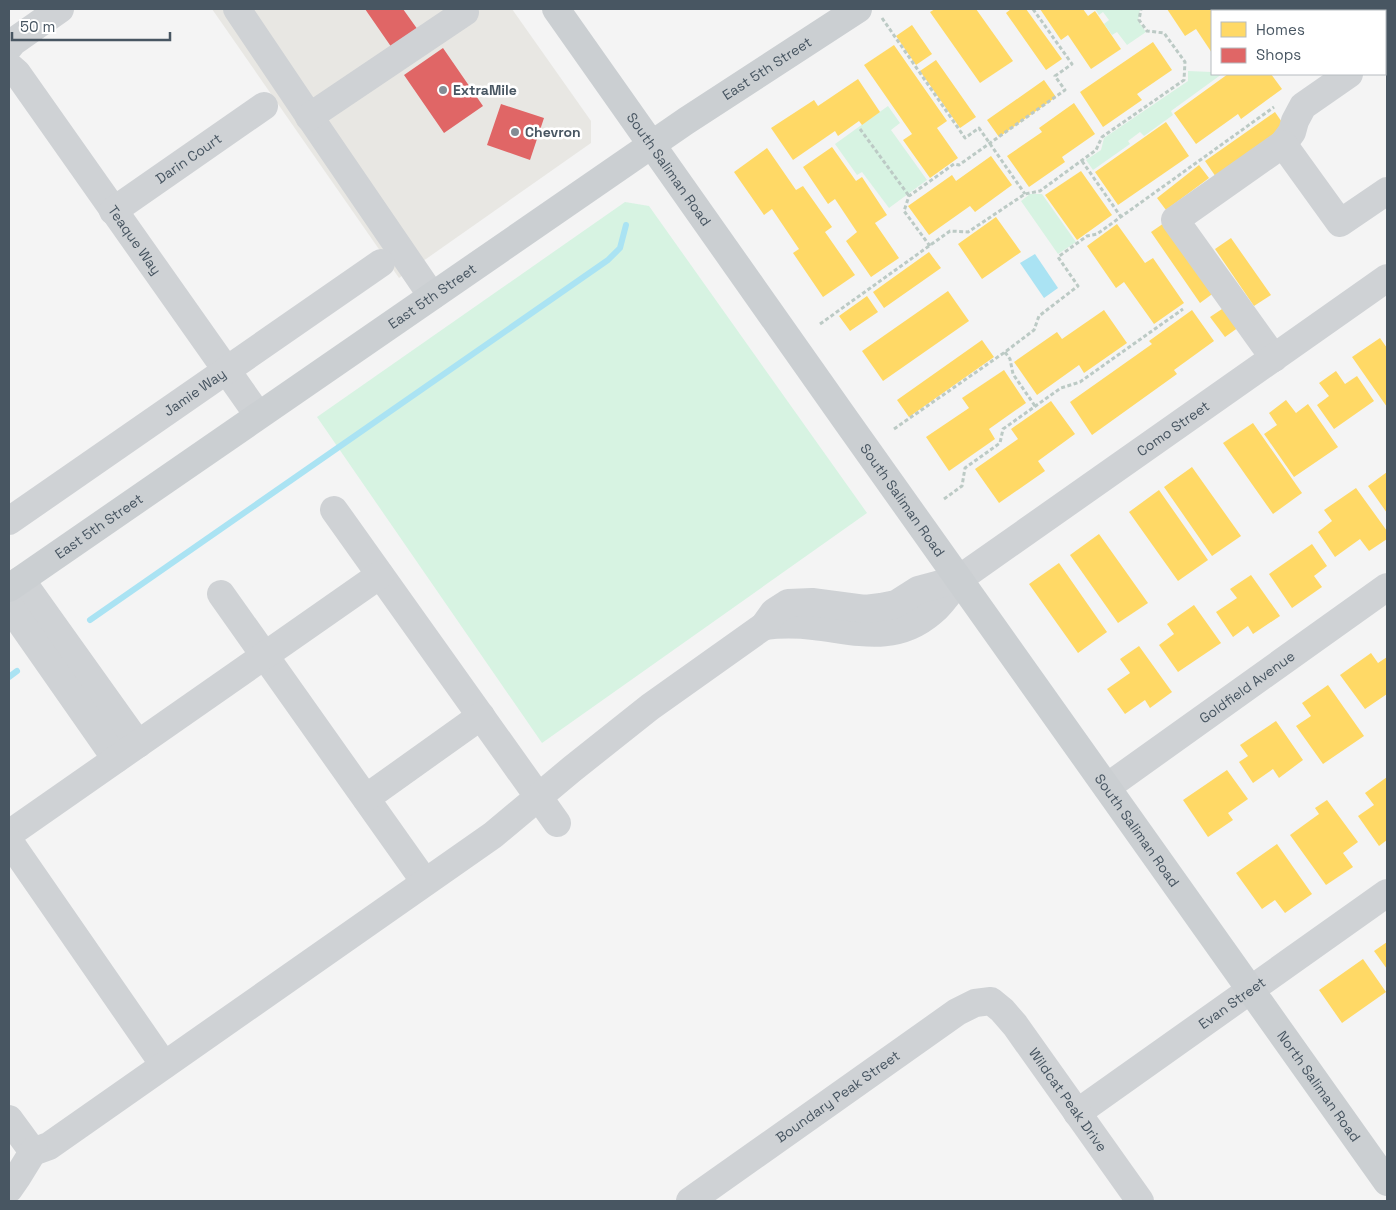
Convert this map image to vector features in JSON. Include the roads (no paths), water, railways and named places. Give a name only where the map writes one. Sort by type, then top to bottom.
[{"type":"main road","name":"South Saliman Road","points":[[556,9],[1251,990]]},
{"type":"main road","name":"East 5th Street","points":[[15,584],[652,144],[870,13]]},
{"type":"main road","name":"North Saliman Road","points":[[1251,990],[1387,1182]]},
{"type":"street","points":[[9,47],[13,42],[60,9]]},
{"type":"street","points":[[237,9],[432,296]]},
{"type":"street","points":[[309,117],[465,12]]},
{"type":"street","name":"Teaque Way","points":[[9,66],[17,73],[258,416]]},
{"type":"street","points":[[1274,358],[1175,220],[1283,144],[1292,132],[1295,121],[1303,106],[1348,75]]},
{"type":"street","name":"Darin Court","points":[[113,211],[264,106]]},
{"type":"street","points":[[1283,144],[1340,223],[1387,191]]},
{"type":"street","name":"Jamie Way","points":[[9,520],[381,263]]},
{"type":"street","name":"Como Street","points":[[959,579],[1387,278]]},
{"type":"street","points":[[334,510],[557,823]]},
{"type":"street","points":[[9,834],[380,575]]},
{"type":"street","points":[[9,1118],[28,1146],[34,1150],[49,1146],[492,835],[650,707],[764,626],[774,612],[788,603],[802,602],[829,616],[896,604],[918,590],[959,579]]},
{"type":"street","points":[[15,584],[92,702],[116,759]]},
{"type":"street","name":"Goldfield Avenue","points":[[1107,787],[1387,588]]},
{"type":"street","points":[[221,594],[425,882]]},
{"type":"street","points":[[9,606],[92,702],[138,744]]},
{"type":"street","points":[[366,798],[481,716]]},
{"type":"street","points":[[9,841],[164,1065]]},
{"type":"street","name":"Evan Street","points":[[1077,1113],[1387,893]]},
{"type":"street","name":"Wildcat Peak Drive","points":[[991,1001],[1015,1025],[1140,1201]]},
{"type":"street","name":"Boundary Peak Street","points":[[690,1201],[957,1012],[975,1003],[991,1001]]},
{"type":"street","points":[[9,1188],[34,1150]]},
{"type":"water","points":[[1035,254],[1058,288],[1044,298],[1020,263]]},
{"type":"waterway","points":[[90,620],[608,260],[620,248],[626,225]]},
{"type":"waterway","points":[[9,677],[17,671]]},
{"type":"place","name":"ExtraMile","points":[[443,90]]},
{"type":"place","name":"Chevron","points":[[515,132]]}]
